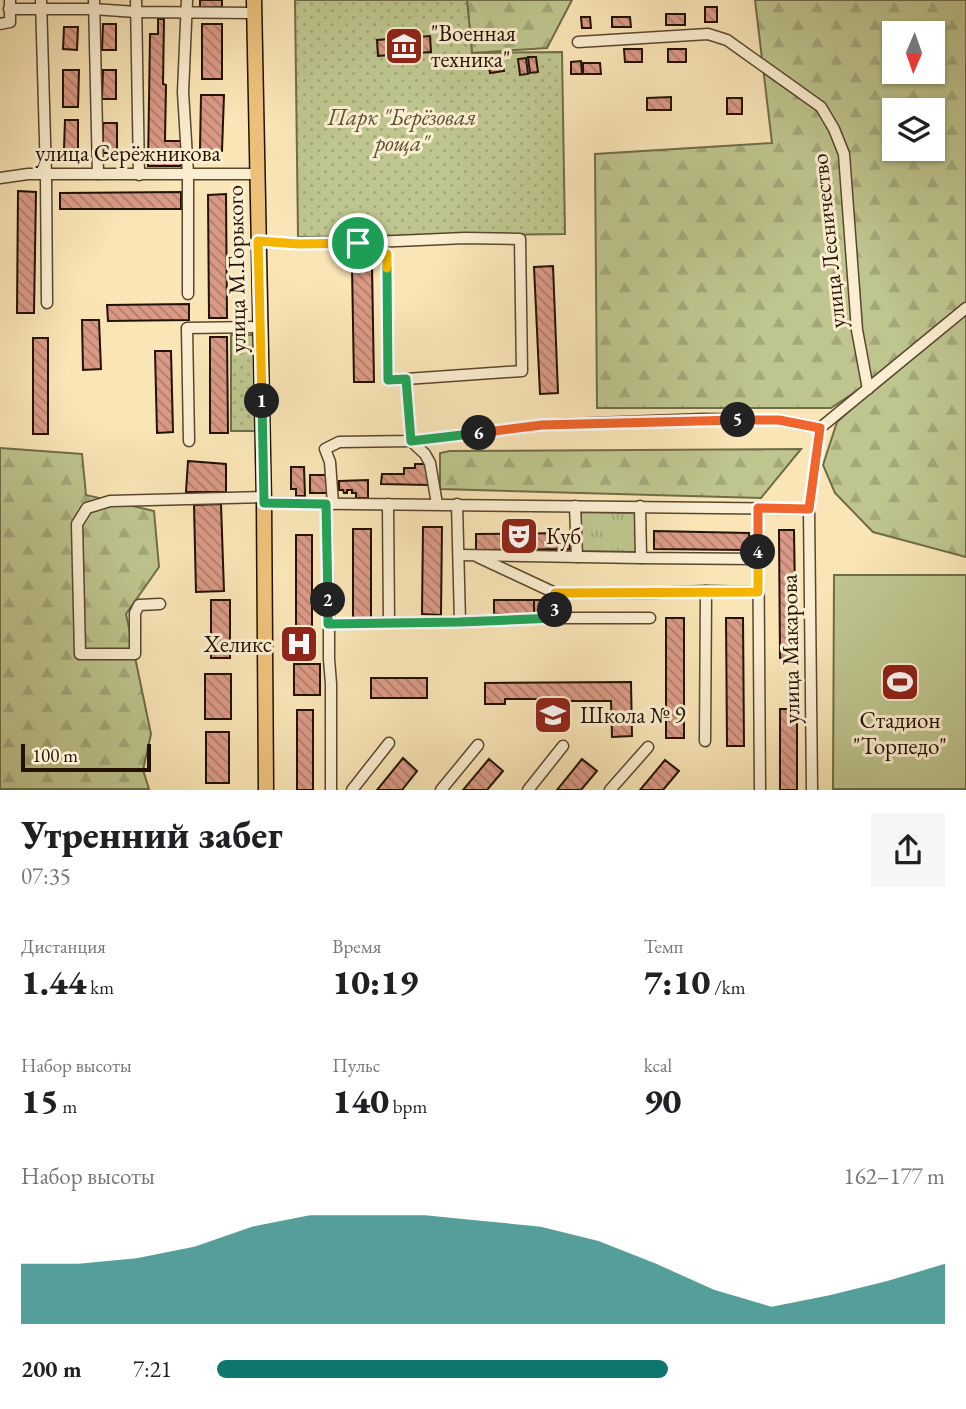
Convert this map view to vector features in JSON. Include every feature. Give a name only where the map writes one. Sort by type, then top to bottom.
[{"type":"main road","name":"улица М.Горького","points":[[254,6],[264,500],[266,789]]},
{"type":"street","points":[[136,0],[139,175]]},
{"type":"street","points":[[187,0],[183,92],[188,174],[188,293]]},
{"type":"street","points":[[93,4],[98,174]]},
{"type":"street","points":[[0,24],[10,22],[10,5],[93,4],[136,12],[187,13],[254,6]]},
{"type":"street","points":[[41,5],[47,303]]},
{"type":"street","name":"улица Лесничество","points":[[578,42],[708,34],[727,40],[821,107],[844,154],[857,330],[868,389]]},
{"type":"street","name":"улица Серёжникова","points":[[0,178],[28,174],[257,174]]},
{"type":"street","points":[[258,241],[299,244],[464,238],[520,239],[522,371],[388,380],[387,254],[358,255],[358,243]]},
{"type":"street","points":[[331,789],[331,684],[328,659],[330,461],[325,449],[339,442],[411,441],[542,425],[779,420],[820,428],[966,309]]},
{"type":"street","points":[[190,441],[187,328],[261,327]]},
{"type":"street","points":[[406,379],[411,441],[430,463],[437,504]]},
{"type":"street","name":"улица Макарова","points":[[812,789],[809,509],[820,428]]},
{"type":"street","points":[[160,604],[139,605],[135,613],[135,654],[80,654],[77,524],[86,508],[110,501],[264,500],[329,504],[809,509]]},
{"type":"street","points":[[388,504],[389,623]]},
{"type":"street","points":[[457,504],[460,622]]},
{"type":"street","points":[[575,506],[577,557]]},
{"type":"street","points":[[640,506],[641,558]]},
{"type":"street","points":[[758,508],[760,789]]},
{"type":"street","points":[[458,555],[758,559]]},
{"type":"street","points":[[474,555],[555,593],[758,592]]},
{"type":"street","points":[[705,741],[706,591]]},
{"type":"street","points":[[555,593],[555,618]]},
{"type":"street","points":[[328,624],[650,618]]},
{"type":"street","points":[[352,789],[389,743]]},
{"type":"street","points":[[442,789],[478,745]]},
{"type":"street","points":[[528,789],[563,746]]},
{"type":"street","points":[[610,789],[648,747]]},
{"type":"green space","name":"Парк \"Берёзовая роща\"","points":[[295,0],[467,0],[472,53],[562,52],[565,234],[298,237]]},
{"type":"green space","points":[[467,0],[572,0],[547,48],[472,53]]},
{"type":"green space","points":[[755,0],[966,0],[966,303],[867,384],[831,408],[597,408],[595,154],[772,143]]},
{"type":"green space","points":[[966,314],[966,557],[873,532],[835,493],[823,465],[837,422]]},
{"type":"green space","points":[[231,335],[255,335],[255,431],[231,431]]},
{"type":"green space","points":[[0,448],[82,454],[86,495],[154,511],[159,567],[126,614],[151,734],[143,770],[149,789],[0,789]]},
{"type":"green space","points":[[801,449],[761,498],[440,489],[440,453],[450,451]]},
{"type":"green space","points":[[581,512],[637,513],[636,552],[580,551]]},
{"type":"green space","name":"Стадион \"Торпедо\"","points":[[834,575],[966,575],[966,789],[833,789]]},
{"type":"building","points":[[200,0],[222,0],[222,7],[200,7]]},
{"type":"building","points":[[705,7],[717,7],[717,22],[705,22]]},
{"type":"building","points":[[666,14],[685,14],[685,25],[666,25]]},
{"type":"building","points":[[581,17],[590,17],[591,28],[582,28]]},
{"type":"building","points":[[612,17],[630,17],[631,27],[612,27]]},
{"type":"building","points":[[158,19],[164,19],[165,141],[181,141],[181,166],[148,166],[150,34],[158,34]]},
{"type":"building","points":[[103,24],[116,24],[116,50],[102,50]]},
{"type":"building","points":[[202,24],[222,24],[222,79],[202,79]]},
{"type":"building","points":[[64,27],[78,27],[77,50],[63,49]]},
{"type":"building","name":"\"Военная техника\"","points":[[430,36],[431,52],[378,56],[377,40]]},
{"type":"building","points":[[624,49],[642,49],[642,62],[625,62]]},
{"type":"building","points":[[668,49],[686,49],[686,62],[668,62]]},
{"type":"building","points":[[528,57],[536,57],[538,72],[530,73]]},
{"type":"building","points":[[526,58],[528,74],[520,75],[518,59]]},
{"type":"building","points":[[502,60],[504,71],[490,73],[488,62]]},
{"type":"building","points":[[581,61],[582,74],[571,74],[571,62]]},
{"type":"building","points":[[583,63],[600,63],[601,74],[583,74]]},
{"type":"building","points":[[63,70],[79,70],[78,107],[63,107]]},
{"type":"building","points":[[103,70],[116,70],[116,99],[102,99]]},
{"type":"building","points":[[201,95],[224,95],[222,151],[200,150]]},
{"type":"building","points":[[671,97],[671,110],[647,110],[647,98]]},
{"type":"building","points":[[727,98],[742,98],[742,114],[727,114]]},
{"type":"building","points":[[65,120],[78,120],[78,149],[64,149]]},
{"type":"building","points":[[103,123],[117,123],[117,153],[103,153]]},
{"type":"building","points":[[18,191],[36,192],[34,313],[17,313]]},
{"type":"building","points":[[181,192],[181,209],[60,209],[60,193]]},
{"type":"building","points":[[226,194],[227,318],[209,318],[208,195]]},
{"type":"building","points":[[352,266],[372,266],[374,382],[354,382]]},
{"type":"building","points":[[553,266],[558,393],[540,394],[534,267]]},
{"type":"building","points":[[189,304],[189,320],[108,321],[107,305]]},
{"type":"building","points":[[82,320],[99,320],[101,369],[83,370]]},
{"type":"building","points":[[210,337],[227,337],[228,433],[210,433]]},
{"type":"building","points":[[33,338],[48,338],[48,434],[33,434]]},
{"type":"building","points":[[155,351],[171,351],[173,432],[157,433]]},
{"type":"building","points":[[188,461],[226,464],[226,492],[186,492]]},
{"type":"building","points":[[415,464],[428,464],[428,485],[381,484],[382,474],[404,474],[404,468],[415,468]]},
{"type":"building","points":[[291,467],[304,467],[305,496],[296,496],[296,489],[291,489]]},
{"type":"building","points":[[310,475],[327,475],[327,493],[310,493]]},
{"type":"building","points":[[368,480],[368,498],[356,498],[356,493],[352,493],[352,490],[344,493],[339,490],[339,481]]},
{"type":"building","points":[[221,504],[224,591],[196,592],[194,505]]},
{"type":"building","points":[[423,527],[442,527],[441,615],[422,614]]},
{"type":"building","points":[[353,529],[371,529],[371,618],[353,618]]},
{"type":"building","points":[[779,530],[794,530],[796,658],[780,658]]},
{"type":"building","points":[[654,531],[749,533],[749,550],[654,549]]},
{"type":"building","points":[[570,533],[570,549],[476,550],[476,534]]},
{"type":"building","points":[[296,535],[312,535],[312,660],[296,661]]},
{"type":"building","points":[[211,600],[230,600],[230,658],[211,658]]},
{"type":"building","points":[[494,600],[534,600],[534,614],[494,614]]},
{"type":"building","points":[[534,600],[543,600],[543,617],[534,617]]},
{"type":"building","points":[[666,618],[684,618],[684,738],[666,738]]},
{"type":"building","points":[[726,618],[743,618],[744,746],[727,746]]},
{"type":"building","points":[[294,664],[320,664],[320,695],[294,695]]},
{"type":"building","points":[[205,674],[231,674],[231,719],[205,719]]},
{"type":"building","points":[[371,678],[427,678],[427,698],[371,698]]},
{"type":"building","name":"Школа № 9","points":[[631,682],[632,736],[612,737],[611,701],[565,701],[565,725],[542,725],[542,699],[505,699],[505,704],[485,704],[485,683]]},
{"type":"building","points":[[780,709],[797,709],[797,790],[780,790]]},
{"type":"building","points":[[297,710],[313,710],[313,790],[297,790]]},
{"type":"building","points":[[206,732],[229,732],[229,783],[206,783]]},
{"type":"building","points":[[403,758],[417,771],[402,790],[377,790]]},
{"type":"building","points":[[489,759],[503,771],[487,790],[463,790]]},
{"type":"building","points":[[582,759],[597,771],[581,790],[557,790]]},
{"type":"building","points":[[665,760],[679,771],[663,790],[640,790]]},
{"type":"place","name":"\"Военная техника\"","points":[[404,46]]},
{"type":"place","name":"Куб","points":[[519,536]]},
{"type":"place","name":"Хеликс","points":[[299,644]]},
{"type":"place","name":"Стадион \"Торпедо\"","points":[[900,682]]},
{"type":"place","name":"Школа № 9","points":[[553,715]]},
{"type":"route","points":[[258,241],[299,244],[358,243],[358,255],[387,254],[388,380],[406,379],[411,441],[542,425],[704,419],[779,420],[820,428],[809,509],[758,508],[758,592],[555,593],[555,618],[328,624],[326,504],[264,503],[258,241]]}]
